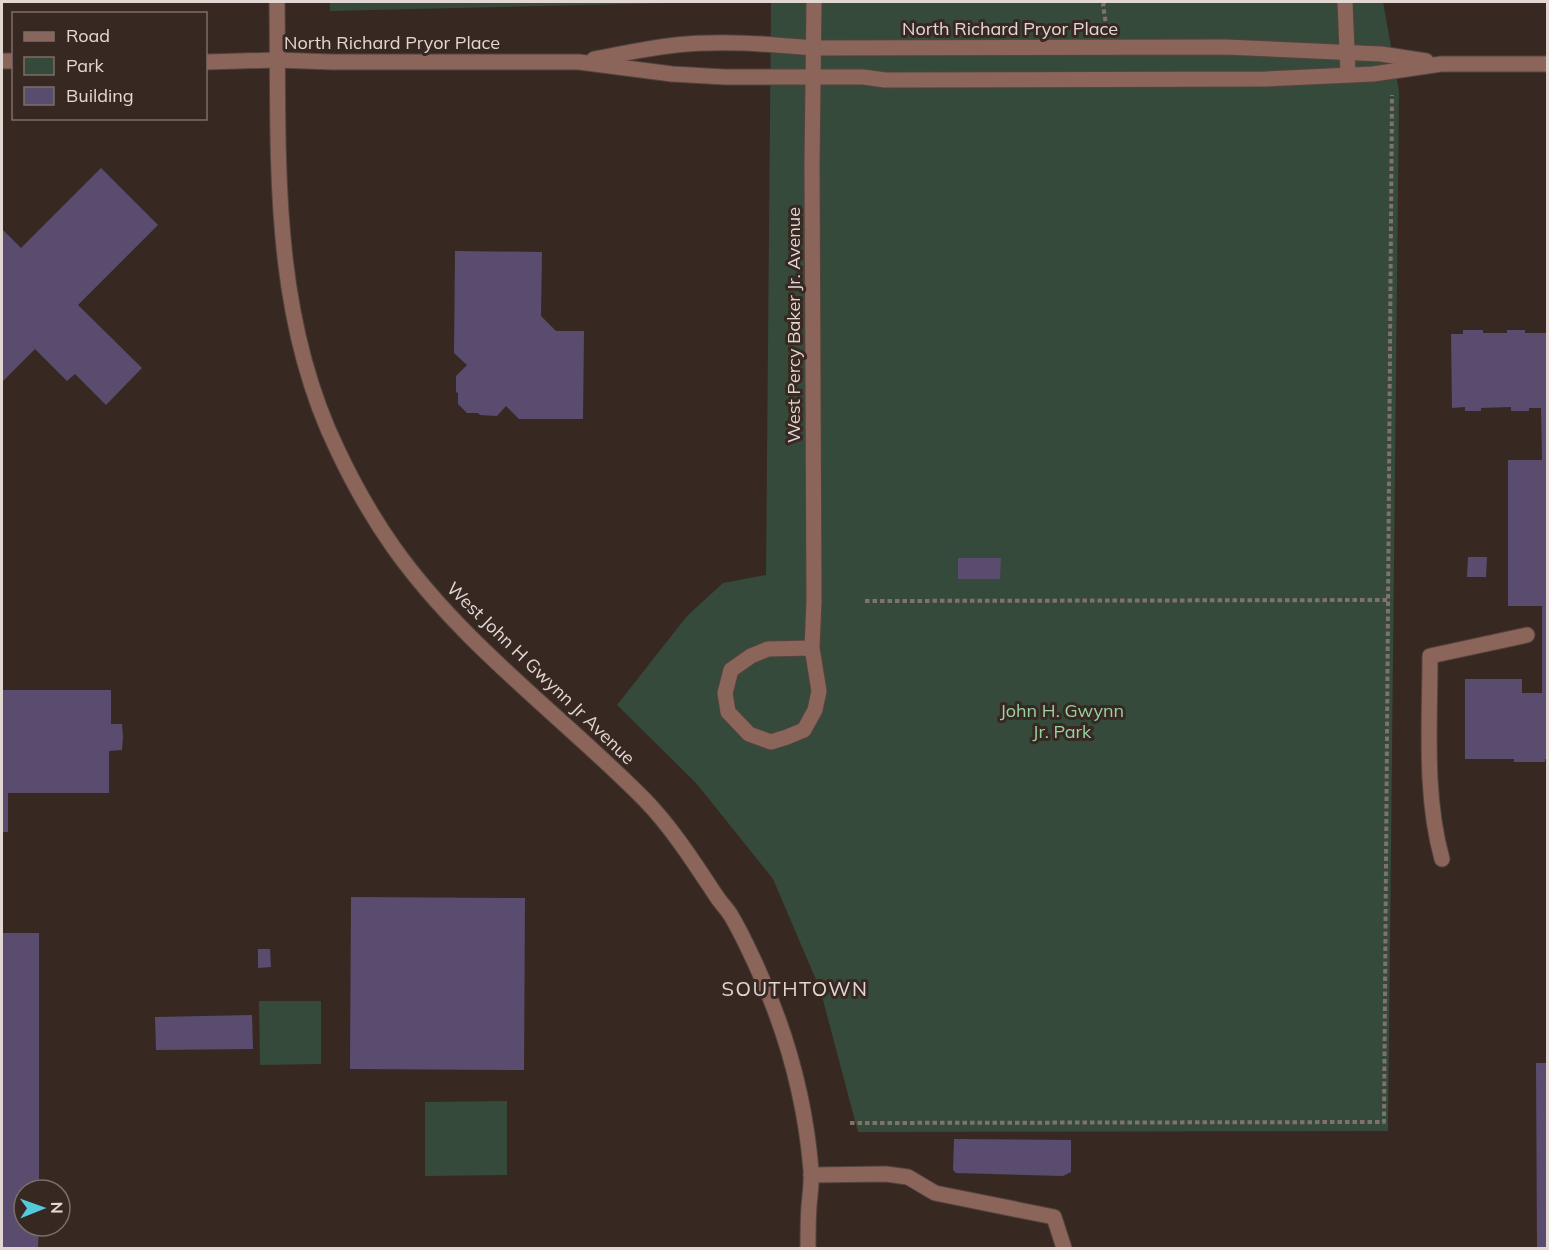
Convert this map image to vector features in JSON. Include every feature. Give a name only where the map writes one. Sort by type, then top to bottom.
[{"type":"street","name":"West John H Gwynn Jr Avenue","points":[[277,2],[280,220],[289,292],[301,351],[335,445],[358,491],[395,549],[435,597],[470,636],[647,803],[687,852],[730,914],[772,1000],[790,1051],[803,1106],[811,1175],[807,1226],[808,1248]]},
{"type":"street","name":"West Percy Baker Jr. Avenue","points":[[812,648],[768,649],[751,656],[731,670],[725,693],[728,712],[749,734],[771,742],[804,729],[815,710],[819,691],[812,648],[814,601],[812,176],[814,2]]},
{"type":"street","points":[[1345,2],[1348,75]]},
{"type":"street","name":"North Richard Pryor Place","points":[[579,62],[676,45],[753,44],[814,48],[1213,47],[1381,54],[1441,64]]},
{"type":"street","name":"North Richard Pryor Place","points":[[207,62],[276,60],[579,62],[725,77],[863,77],[885,80],[1213,80],[1373,74],[1441,64],[1548,64]]},
{"type":"street","points":[[1442,859],[1436,838],[1430,788],[1430,656],[1527,635]]},
{"type":"street","points":[[811,1175],[886,1174],[908,1177],[935,1193],[1054,1217],[1064,1248]]},
{"type":"path","points":[[1104,2],[1106,32]]},
{"type":"path","points":[[850,1123],[1384,1122],[1392,91]]},
{"type":"path","points":[[865,602],[1388,600]]},
{"type":"green space","points":[[330,2],[716,2],[330,11]]},
{"type":"green space","name":"John H. Gwynn Jr. Park","points":[[771,2],[1383,2],[1399,91],[1388,1131],[858,1132],[820,989],[773,879],[696,783],[617,705],[687,616],[723,583],[766,575]]},
{"type":"green space","points":[[259,1001],[321,1001],[321,1064],[260,1065]]},
{"type":"green space","points":[[507,1101],[507,1175],[425,1176],[425,1102]]},
{"type":"building","points":[[101,168],[158,225],[78,305],[142,368],[106,405],[75,374],[67,381],[35,349],[2,382],[2,229],[21,248]]},
{"type":"building","points":[[455,251],[542,252],[541,316],[556,331],[584,331],[583,419],[519,419],[506,406],[497,416],[480,415],[467,413],[458,404],[456,376],[467,365],[454,353]]},
{"type":"building","points":[[1463,330],[1483,330],[1483,333],[1525,330],[1525,333],[1548,333],[1548,759],[1545,759],[1545,762],[1514,762],[1514,759],[1465,759],[1465,679],[1522,679],[1522,693],[1542,693],[1542,606],[1508,606],[1508,460],[1542,460],[1541,408],[1529,408],[1529,411],[1511,411],[1511,407],[1465,411],[1465,407],[1452,408],[1451,334],[1463,334]]},
{"type":"building","points":[[1468,557],[1487,557],[1486,577],[1467,577]]},
{"type":"building","points":[[958,558],[1001,558],[1000,579],[958,579]]},
{"type":"building","points":[[2,690],[111,690],[111,724],[122,724],[123,737],[122,750],[109,751],[109,793],[8,793],[8,832],[2,832]]},
{"type":"building","points":[[351,897],[525,898],[524,1070],[350,1069]]},
{"type":"building","points":[[2,933],[39,933],[39,1178],[12,1178],[12,1238],[38,1238],[38,1248],[2,1248]]},
{"type":"building","points":[[258,949],[270,949],[271,967],[258,968]]},
{"type":"building","points":[[252,1015],[253,1049],[156,1050],[155,1017]]},
{"type":"building","points":[[1536,1063],[1548,1063],[1548,1248],[1537,1248]]},
{"type":"building","points":[[954,1139],[1071,1140],[1071,1172],[1063,1176],[956,1173],[953,1170]]},
{"type":"district","name":"SOUTHTOWN","points":[[795,988]]}]
